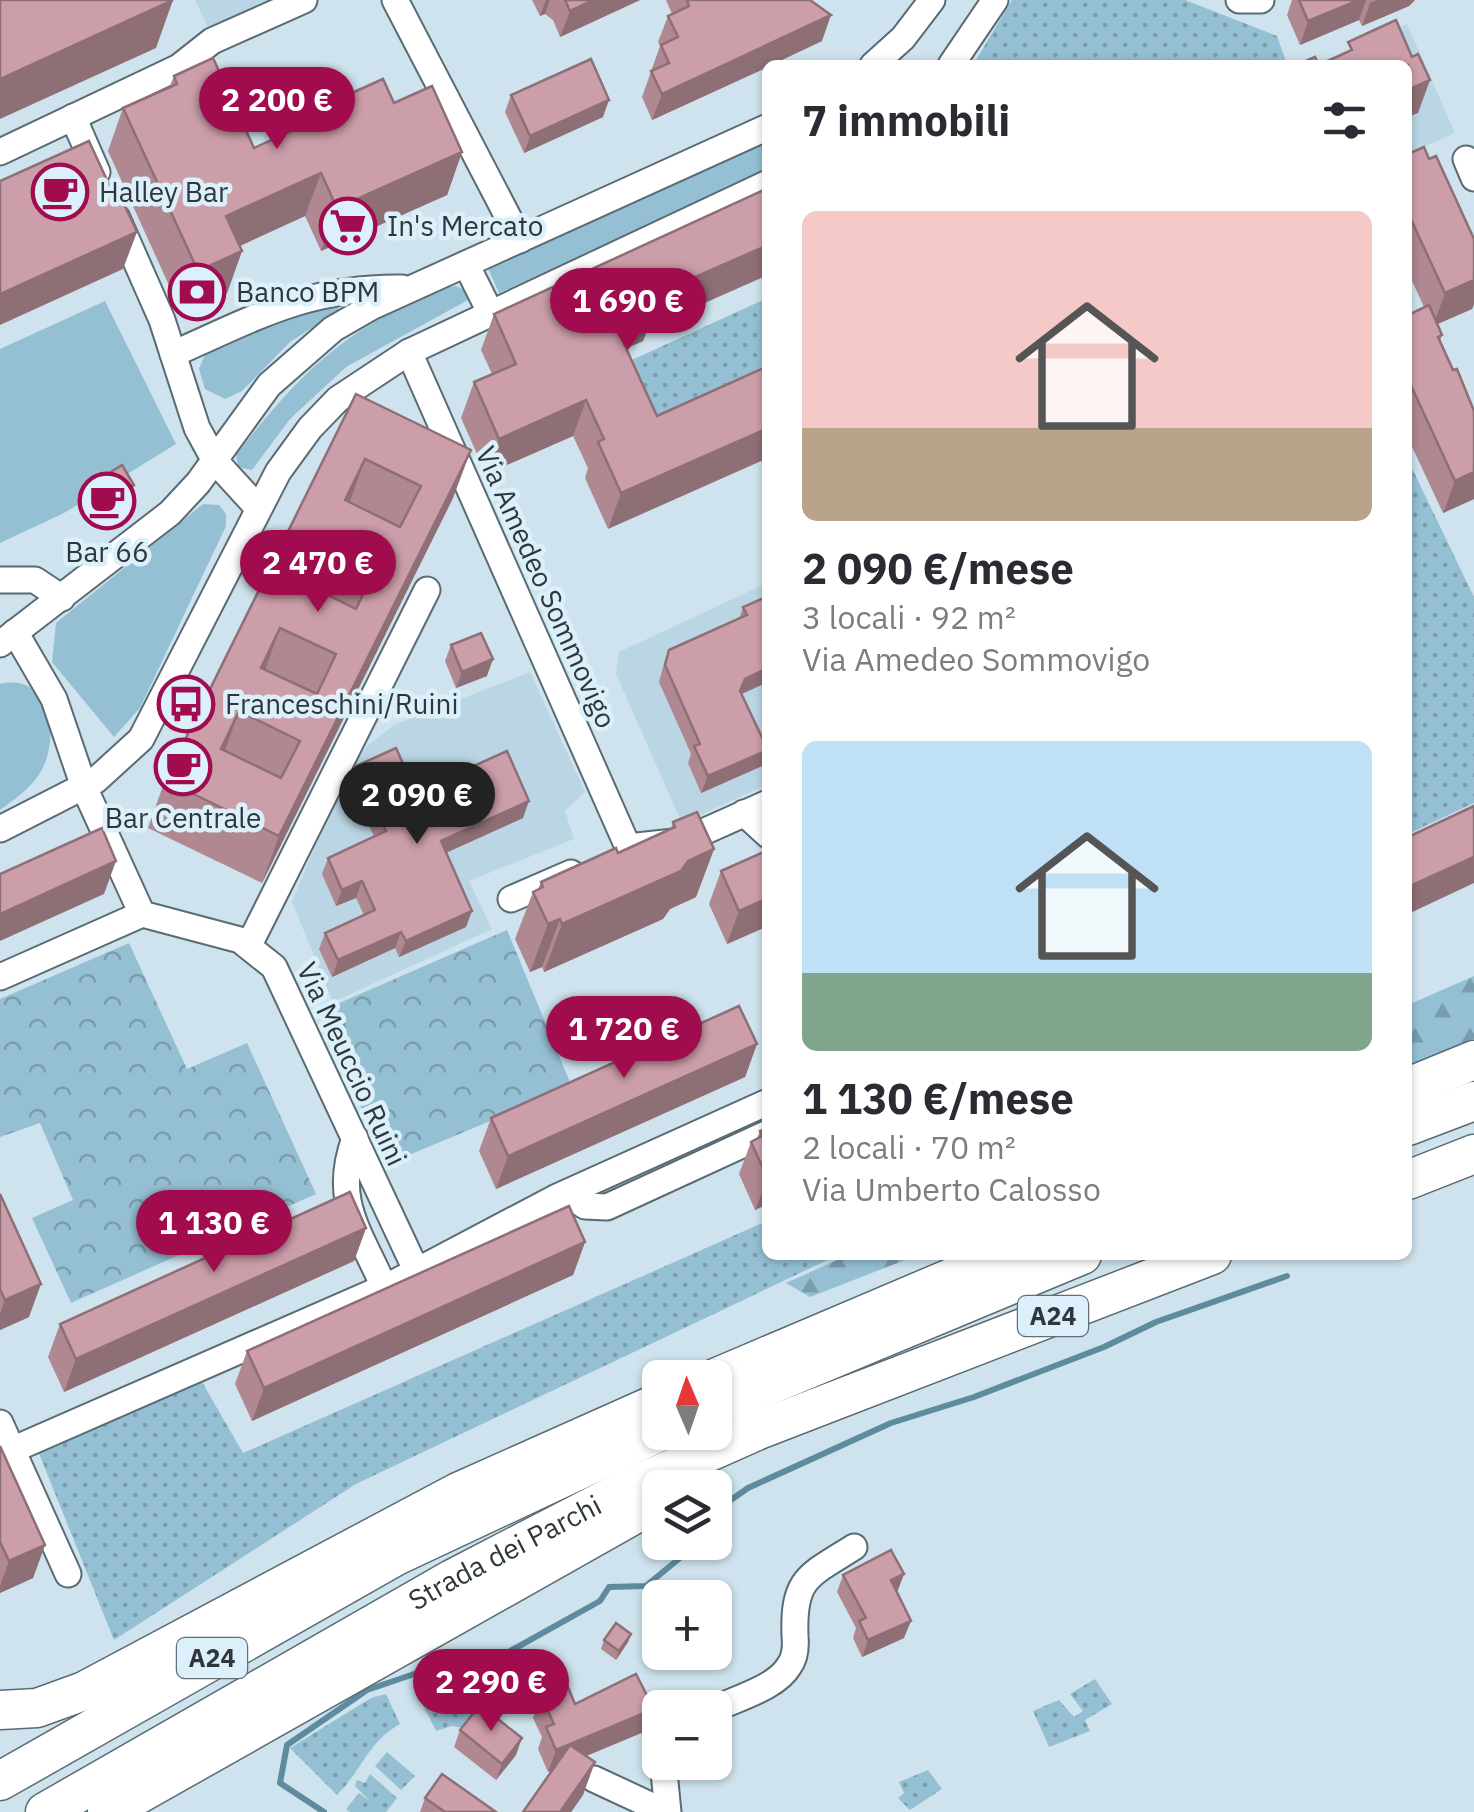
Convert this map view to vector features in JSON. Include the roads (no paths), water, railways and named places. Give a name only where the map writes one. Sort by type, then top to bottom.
[{"type":"highway","points":[[1412,1085],[1474,1060]]},
{"type":"highway","points":[[1412,1124],[1474,1101]]},
{"type":"highway","points":[[1412,1178],[1474,1154]]},
{"type":"highway","points":[[732,1371],[994,1260]]},
{"type":"highway","name":"A24","points":[[732,1401],[1070,1260]]},
{"type":"highway","name":"Strada dei Parchi","points":[[45,1812],[452,1579],[670,1469],[1199,1260]]},
{"type":"highway","points":[[718,1470],[895,1378]]},
{"type":"highway","points":[[0,1710],[37,1708],[84,1691],[446,1498],[642,1410]]},
{"type":"highway","name":"Strada dei Parchi","points":[[0,1781],[427,1540],[642,1440]]},
{"type":"highway","points":[[108,1812],[642,1510]]},
{"type":"street","points":[[0,152],[179,66],[212,41],[304,0]]},
{"type":"street","points":[[394,0],[520,240]]},
{"type":"street","points":[[879,60],[903,38],[932,0]]},
{"type":"street","points":[[954,60],[995,0]]},
{"type":"street","points":[[1239,0],[1262,0]]},
{"type":"street","points":[[73,117],[76,149],[154,299],[192,416],[215,461],[258,508]]},
{"type":"street","points":[[142,914],[84,787],[54,698],[8,638],[170,513],[290,362],[342,322],[762,130]]},
{"type":"street","points":[[0,829],[84,787],[126,755],[154,720],[258,508],[294,448],[324,413],[367,377],[409,352],[762,185]]},
{"type":"street","points":[[466,264],[490,312]]},
{"type":"street","points":[[173,354],[303,297],[358,288],[412,289]]},
{"type":"street","name":"Via Amedeo Sommovigo","points":[[409,352],[612,855]]},
{"type":"street","points":[[0,580],[36,580],[62,598]]},
{"type":"street","points":[[0,978],[142,914],[249,945],[427,590]]},
{"type":"street","points":[[511,899],[612,855],[682,841],[756,808]]},
{"type":"street","name":"Via Meuccio Ruini","points":[[249,945],[286,984],[417,1272]]},
{"type":"street","points":[[12,1450],[417,1272],[568,1192],[762,1105]]},
{"type":"street","points":[[723,1122],[735,1148]]},
{"type":"street","points":[[568,1192],[586,1206],[607,1206],[762,1136]]},
{"type":"street","points":[[355,1138],[345,1166],[344,1191],[384,1287]]},
{"type":"street","points":[[0,1423],[68,1574]]},
{"type":"street","points":[[732,1700],[787,1670],[795,1647],[794,1603],[799,1588],[808,1576],[854,1548]]},
{"type":"street","points":[[594,1779],[667,1812],[664,1780]]},
{"type":"waterway","points":[[732,1499],[748,1488],[891,1423],[974,1397],[1104,1347],[1156,1322],[1287,1276]]},
{"type":"waterway","points":[[324,1812],[280,1783],[287,1745],[367,1690],[426,1670],[478,1669],[600,1601],[609,1587],[646,1586],[677,1560]]},
{"type":"place","name":"Halley Bar","points":[[60,192]]},
{"type":"place","name":"In's Mercato","points":[[348,226]]},
{"type":"place","name":"Banco BPM","points":[[197,292]]},
{"type":"place","name":"Bar 66","points":[[107,501]]},
{"type":"place","name":"Franceschini/Ruini","points":[[186,704]]},
{"type":"place","name":"Bar Centrale","points":[[183,767]]}]
